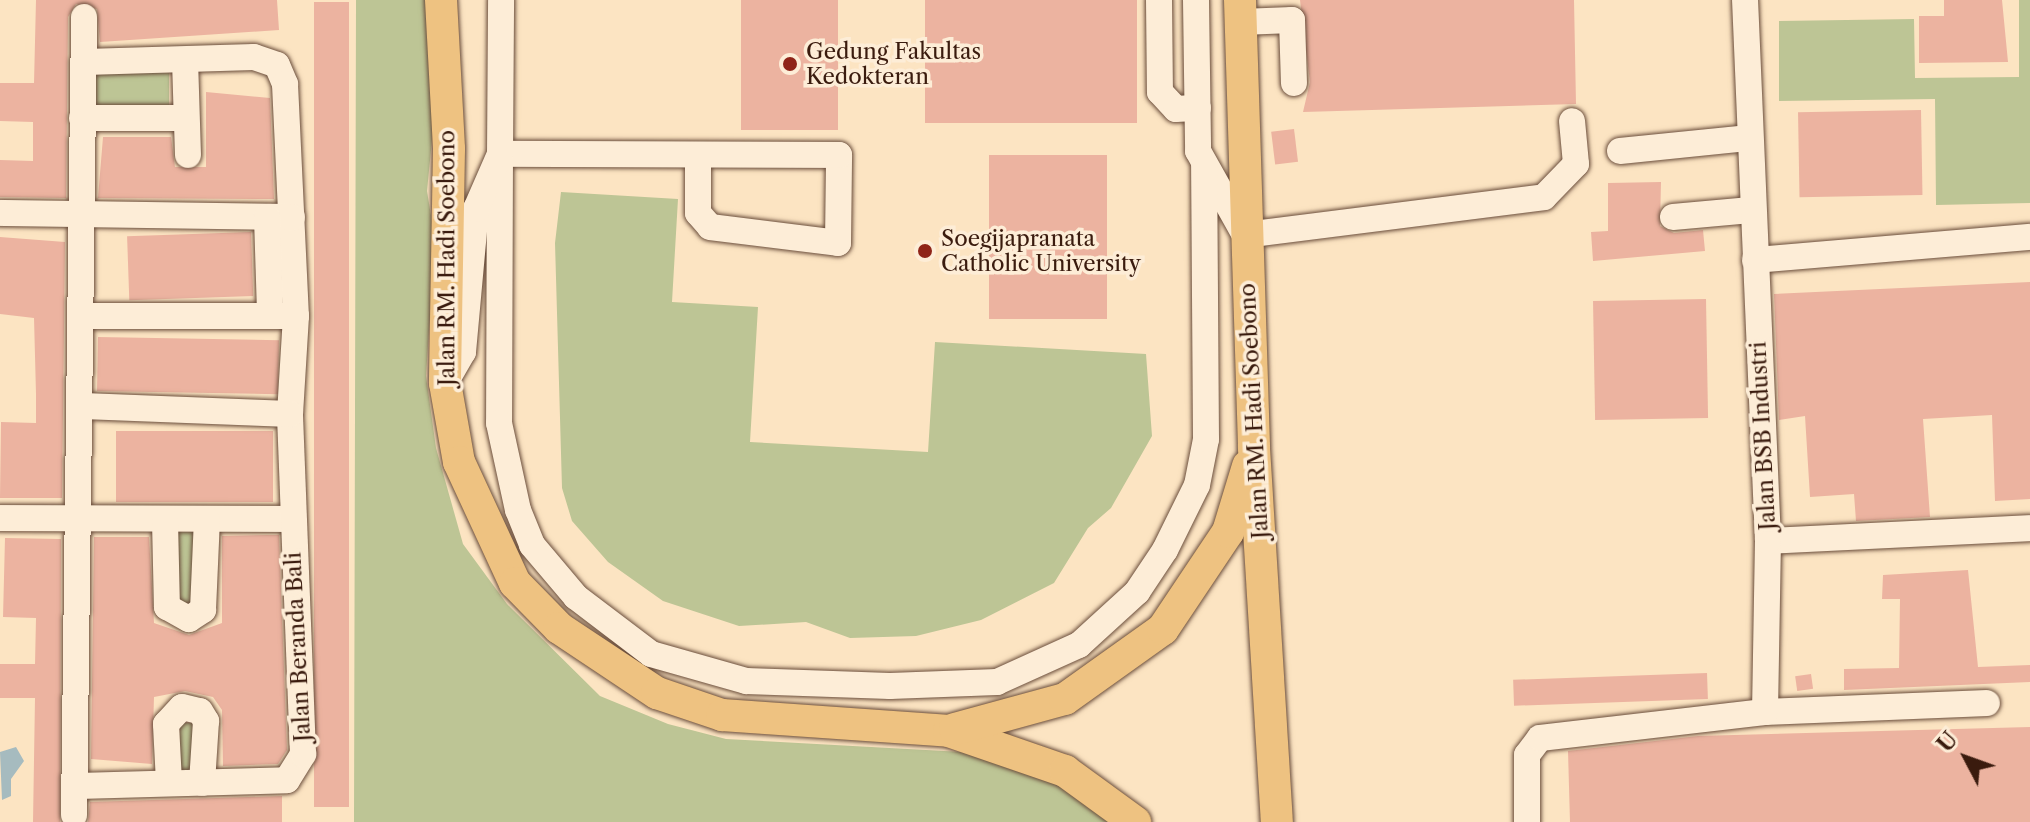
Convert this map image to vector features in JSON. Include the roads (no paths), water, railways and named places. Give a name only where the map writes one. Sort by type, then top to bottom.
[{"type":"main road","name":"Jalan RM. Hadi Soebono","points":[[441,0],[449,149],[445,383],[459,462],[515,583],[614,668],[722,715],[949,731],[1065,771],[1135,822]]},
{"type":"main road","name":"Jalan RM. Hadi Soebono","points":[[1241,11],[1245,235],[1254,448],[1277,822]]},
{"type":"main road","points":[[949,731],[1065,699],[1163,629],[1228,532],[1254,448]]},
{"type":"street","points":[[501,0],[499,423],[532,545],[576,597],[651,654],[746,681],[890,686],[997,682],[1079,645],[1137,592],[1165,550],[1197,485],[1206,439],[1204,164],[1198,108],[1198,8],[1160,11],[1160,92],[1176,109],[1198,108]]},
{"type":"street","name":"Jalan BSB Industri","points":[[1745,0],[1751,210],[1768,541],[2030,528]]},
{"type":"street","points":[[1241,11],[1292,10],[1294,83]]},
{"type":"street","points":[[74,815],[78,786],[79,520],[83,406],[81,216],[84,17]]},
{"type":"street","points":[[0,213],[280,217],[285,84],[277,65],[254,57],[85,62]]},
{"type":"street","points":[[185,60],[188,155]]},
{"type":"street","points":[[82,118],[186,118]]},
{"type":"street","points":[[1204,164],[1245,235],[1544,197],[1576,164],[1572,121]]},
{"type":"street","points":[[1620,151],[1749,138]]},
{"type":"street","points":[[445,383],[463,352],[476,209],[500,154]]},
{"type":"street","points":[[500,154],[698,157],[839,155],[838,243],[710,227],[698,213],[698,157]]},
{"type":"street","points":[[1673,217],[1751,210]]},
{"type":"street","name":"Jalan Beranda Bali","points":[[78,786],[287,780],[300,768],[290,414],[280,217]]},
{"type":"street","points":[[1755,260],[2030,237]]},
{"type":"street","points":[[84,316],[283,315]]},
{"type":"street","points":[[83,406],[290,414]]},
{"type":"street","name":"Jalan Beranda Bali","points":[[0,518],[165,521],[291,519]]},
{"type":"street","points":[[165,521],[167,607],[189,619],[203,610],[207,520]]},
{"type":"street","points":[[1765,712],[1768,541]]},
{"type":"street","points":[[1527,822],[1527,755],[1540,738],[1765,712],[1987,703]]},
{"type":"street","points":[[169,782],[166,724],[182,707],[200,711],[206,721],[202,783]]},
{"type":"place","name":"Gedung Fakultas Kedokteran","points":[[790,64]]},
{"type":"place","name":"Soegijapranata Catholic University","points":[[925,251]]}]
